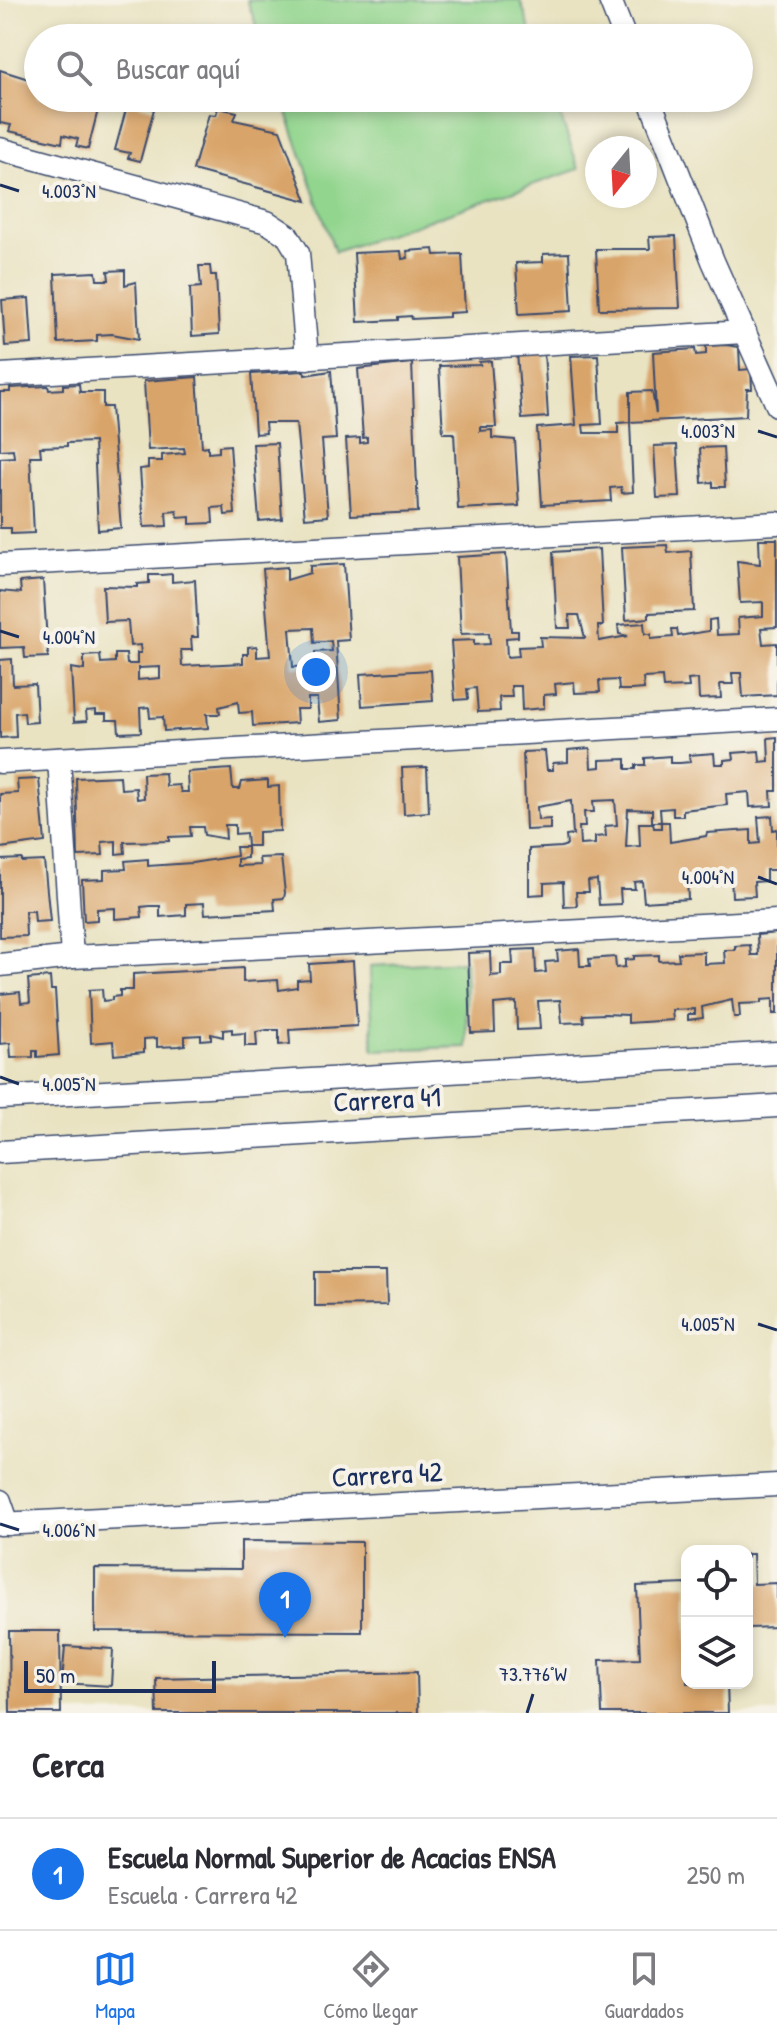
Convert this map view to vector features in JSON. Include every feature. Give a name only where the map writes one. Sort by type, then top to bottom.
[{"type":"street","points":[[610,0],[619,24]]},
{"type":"street","points":[[655,112],[777,405]]},
{"type":"street","points":[[0,149],[267,222],[287,235],[298,253],[307,358]]},
{"type":"street","points":[[0,375],[745,332]]},
{"type":"street","points":[[0,565],[777,523]]},
{"type":"street","points":[[0,762],[777,719]]},
{"type":"street","points":[[59,759],[72,957]]},
{"type":"street","points":[[0,965],[72,957],[777,921]]},
{"type":"street","name":"Carrera 41","points":[[0,1098],[777,1053]]},
{"type":"street","name":"Carrera 41","points":[[0,1152],[777,1106]]},
{"type":"street","name":"Carrera 42","points":[[4,1524],[777,1485]]},
{"type":"street","points":[[0,1501],[4,1524]]},
{"type":"green space","points":[[247,0],[520,0],[528,24],[256,24]]},
{"type":"green space","points":[[287,112],[559,112],[579,169],[335,252]]},
{"type":"green space","points":[[465,961],[467,1047],[373,1050],[370,966]]},
{"type":"building","points":[[0,70],[24,78],[24,112],[97,112],[88,149],[76,146],[78,139],[63,135],[62,143],[9,131],[11,125],[0,123]]},
{"type":"building","points":[[125,112],[153,112],[140,161],[128,158],[130,153],[115,150]]},
{"type":"building","points":[[217,112],[237,112],[234,120],[280,130],[307,201],[193,170],[209,114],[216,115]]},
{"type":"building","points":[[676,236],[680,308],[599,309],[596,249],[650,249],[649,237]]},
{"type":"building","points":[[434,249],[435,255],[462,254],[465,312],[449,313],[449,317],[412,319],[411,316],[398,317],[398,320],[358,322],[354,253],[401,251],[402,259],[408,258],[407,251]]},
{"type":"building","points":[[569,253],[572,311],[519,314],[516,263],[543,262],[543,254]]},
{"type":"building","points":[[199,266],[210,266],[211,275],[216,275],[219,334],[192,336],[190,288],[201,287]]},
{"type":"building","points":[[125,270],[125,285],[136,282],[139,339],[112,334],[97,335],[97,341],[58,343],[55,274],[96,272],[97,280],[109,280],[108,271]]},
{"type":"building","points":[[29,298],[32,344],[5,346],[2,300]]},
{"type":"building","points":[[706,346],[739,347],[740,370],[751,369],[752,389],[747,389],[746,416],[630,422],[630,392],[652,391],[656,414],[653,352],[695,349],[696,355],[706,354]]},
{"type":"building","points":[[544,351],[548,417],[522,419],[517,352]]},
{"type":"building","points":[[598,355],[602,424],[583,425],[584,433],[618,433],[618,423],[630,422],[633,492],[622,493],[621,487],[610,488],[611,501],[542,505],[537,428],[576,425],[571,356]]},
{"type":"building","points":[[491,361],[496,427],[480,427],[480,431],[492,430],[492,438],[515,440],[519,506],[458,509],[454,433],[443,433],[439,366],[480,365],[479,362]]},
{"type":"building","points":[[412,363],[418,512],[351,515],[346,439],[360,438],[360,443],[367,442],[367,437],[363,438],[358,369]]},
{"type":"building","points":[[304,371],[305,375],[331,371],[336,439],[322,440],[328,516],[305,518],[296,423],[265,423],[266,433],[255,434],[251,374]]},
{"type":"building","points":[[197,377],[202,447],[208,446],[208,453],[219,452],[219,446],[230,445],[235,514],[225,515],[224,507],[212,508],[213,523],[190,524],[190,517],[178,518],[177,511],[166,512],[167,526],[144,527],[140,469],[148,468],[148,461],[162,461],[162,455],[185,453],[184,448],[148,450],[144,381]]},
{"type":"building","points":[[79,384],[80,392],[103,392],[103,407],[111,407],[121,528],[98,530],[94,442],[67,443],[67,446],[40,447],[41,456],[30,456],[34,533],[11,534],[11,528],[0,528],[0,458],[14,457],[13,449],[0,450],[0,392],[10,392],[10,388],[48,386],[49,390],[63,389],[63,385]]},
{"type":"building","points":[[277,443],[282,519],[259,521],[253,444]]},
{"type":"building","points":[[677,445],[680,497],[657,498],[654,446]]},
{"type":"building","points":[[723,447],[725,487],[713,487],[713,482],[702,483],[700,448]]},
{"type":"building","points":[[759,539],[777,539],[777,627],[761,628],[763,644],[777,643],[777,695],[743,697],[741,673],[732,673],[733,684],[720,684],[721,698],[699,699],[698,679],[688,680],[689,687],[663,688],[662,677],[643,678],[644,689],[631,690],[619,690],[618,680],[599,681],[600,692],[575,693],[574,682],[555,684],[556,694],[544,695],[544,708],[522,710],[521,686],[511,686],[512,697],[499,697],[500,711],[478,712],[476,688],[467,689],[468,699],[455,700],[451,641],[474,640],[474,645],[490,644],[489,633],[461,634],[457,557],[506,554],[511,631],[518,631],[518,637],[506,638],[507,657],[519,656],[518,647],[541,646],[540,637],[585,638],[579,615],[569,615],[570,628],[557,628],[553,552],[599,549],[603,626],[598,626],[599,641],[628,636],[619,634],[618,625],[644,623],[645,634],[651,634],[651,639],[673,637],[672,629],[677,629],[678,636],[709,631],[709,620],[716,619],[717,635],[739,634],[738,618],[763,616],[763,602],[740,603],[737,561],[760,564]]},
{"type":"building","points":[[667,545],[668,553],[691,551],[694,611],[649,613],[649,618],[626,620],[622,547]]},
{"type":"building","points":[[344,564],[349,640],[336,641],[341,720],[319,722],[317,698],[308,698],[308,709],[296,709],[297,723],[253,726],[252,712],[239,713],[238,702],[219,707],[220,714],[207,714],[208,728],[164,731],[163,717],[150,718],[149,707],[140,708],[141,732],[119,733],[118,720],[106,720],[106,714],[96,714],[96,710],[86,711],[87,721],[74,722],[71,668],[84,670],[84,656],[100,655],[101,663],[115,662],[115,654],[126,654],[127,664],[137,664],[137,653],[141,653],[140,645],[130,646],[128,621],[105,622],[103,586],[137,587],[137,584],[149,583],[149,575],[172,574],[172,582],[195,580],[198,637],[191,637],[192,650],[181,650],[182,666],[243,663],[243,654],[248,654],[248,647],[257,646],[257,657],[270,656],[263,569],[287,567],[287,580],[310,573],[310,566]],"holes":[[[313,628],[314,643],[331,641],[332,651],[315,652],[315,666],[293,667],[290,629]],[[160,667],[160,678],[138,680],[138,668]]]},
{"type":"building","points":[[43,580],[48,657],[25,658],[24,647],[0,648],[0,591],[21,593],[20,582]]},
{"type":"building","points":[[12,659],[13,685],[35,684],[37,722],[25,723],[24,712],[15,713],[16,737],[0,738],[0,660]]},
{"type":"building","points":[[431,670],[433,701],[362,706],[360,674]]},
{"type":"building","points":[[777,737],[777,791],[771,791],[772,806],[750,807],[749,792],[726,794],[727,805],[683,810],[683,816],[673,816],[673,808],[660,809],[661,822],[669,822],[670,842],[706,836],[707,833],[751,830],[751,844],[760,843],[758,817],[772,816],[773,830],[777,829],[777,870],[766,870],[766,881],[754,882],[755,896],[732,897],[731,872],[723,873],[722,884],[695,885],[694,878],[687,879],[688,899],[644,902],[642,881],[634,882],[635,889],[620,889],[621,904],[599,905],[597,880],[588,881],[589,892],[576,892],[577,906],[564,907],[563,882],[544,883],[544,894],[529,895],[529,849],[561,847],[567,845],[566,836],[573,835],[571,801],[537,807],[538,820],[550,819],[550,829],[526,830],[523,752],[545,751],[547,770],[553,770],[553,763],[568,762],[568,750],[590,748],[591,768],[600,767],[600,760],[626,759],[626,769],[636,769],[636,765],[645,765],[645,758],[670,756],[670,763],[680,763],[690,762],[689,755],[714,753],[715,764],[724,764],[724,760],[734,759],[733,753],[759,751],[760,762],[769,761],[768,738]],"holes":[[[615,800],[617,825],[605,826],[606,836],[595,837],[595,844],[580,845],[579,827],[585,827],[584,812],[594,812],[593,801]],[[628,809],[652,810],[652,822],[661,822],[661,828],[654,828],[653,823],[639,823],[640,846],[626,847]]]},
{"type":"building","points":[[427,767],[429,812],[404,814],[402,768]]},
{"type":"building","points":[[231,769],[233,789],[240,789],[242,782],[268,780],[268,787],[279,786],[280,831],[258,832],[258,846],[247,846],[246,833],[235,834],[235,825],[225,825],[226,839],[204,835],[203,827],[190,827],[191,836],[169,837],[169,841],[124,842],[125,853],[116,854],[116,841],[102,842],[103,855],[78,856],[76,778],[120,776],[121,789],[136,788],[137,799],[144,798],[143,774],[165,773],[166,786],[179,785],[181,792],[188,792],[187,772]]},
{"type":"building","points":[[39,779],[45,842],[0,848],[0,794],[18,793],[17,780]]},
{"type":"building","points":[[236,847],[247,847],[247,858],[237,859],[237,866],[260,865],[259,858],[281,857],[285,893],[284,898],[274,899],[275,910],[205,914],[204,903],[186,904],[186,915],[160,917],[160,906],[150,906],[141,907],[142,917],[115,919],[115,908],[97,909],[97,920],[84,921],[82,880],[104,879],[104,870],[126,869],[125,861],[148,859],[148,866],[192,863],[237,856]]},
{"type":"building","points":[[22,859],[22,862],[44,861],[50,921],[35,922],[34,911],[25,911],[26,936],[0,937],[0,860]]},
{"type":"building","points":[[777,933],[777,1014],[773,1014],[773,999],[739,1004],[740,1017],[734,1017],[732,1000],[702,1007],[703,1018],[688,1020],[688,1014],[695,1014],[695,1009],[672,1010],[673,1020],[628,1023],[628,1015],[605,1014],[583,1015],[584,1022],[562,1023],[560,1000],[538,1001],[540,1029],[517,1030],[516,1002],[494,1004],[495,1032],[471,1033],[468,953],[490,952],[491,976],[501,975],[501,964],[513,964],[512,950],[535,949],[536,973],[546,972],[545,962],[558,961],[557,951],[579,949],[580,966],[590,966],[589,959],[615,957],[616,968],[625,967],[625,960],[634,959],[634,956],[659,955],[659,961],[679,960],[678,953],[704,952],[704,964],[725,963],[724,950],[750,945],[751,955],[758,955],[757,935]]},
{"type":"building","points":[[353,961],[357,1026],[289,1030],[290,1044],[279,1045],[279,1030],[256,1032],[257,1046],[245,1046],[245,1033],[232,1034],[232,1029],[223,1030],[223,1037],[211,1034],[211,1039],[201,1040],[201,1035],[185,1036],[185,1045],[179,1046],[157,1047],[157,1038],[144,1039],[144,1052],[114,1055],[113,1041],[91,1043],[89,990],[102,989],[103,1001],[112,1000],[112,997],[120,996],[120,990],[133,990],[133,974],[243,968],[243,982],[278,980],[279,990],[297,987],[297,980],[310,979],[309,964]]},
{"type":"building","points":[[50,977],[51,990],[55,990],[59,1055],[37,1057],[37,1051],[33,1051],[33,1057],[11,1058],[10,1043],[0,1044],[0,994],[20,992],[21,1003],[30,1002],[28,979]]},
{"type":"building","points":[[315,1272],[386,1272],[387,1305],[315,1306]]},
{"type":"building","points":[[241,1541],[362,1542],[362,1632],[95,1631],[95,1568],[241,1569]]},
{"type":"building","points":[[753,1554],[754,1584],[777,1583],[777,1627],[753,1628]]},
{"type":"building","points":[[681,1584],[681,1689],[727,1689],[728,1713],[602,1713],[600,1660],[640,1659],[637,1586]]},
{"type":"building","points":[[9,1631],[60,1631],[61,1713],[10,1713]]},
{"type":"building","points":[[65,1646],[113,1649],[111,1686],[62,1683]]},
{"type":"building","points":[[417,1672],[418,1713],[157,1713],[156,1678]]},
{"type":"place","name":"Escuela Normal Superior de Acacias ENSA","points":[[285,1638]]}]
